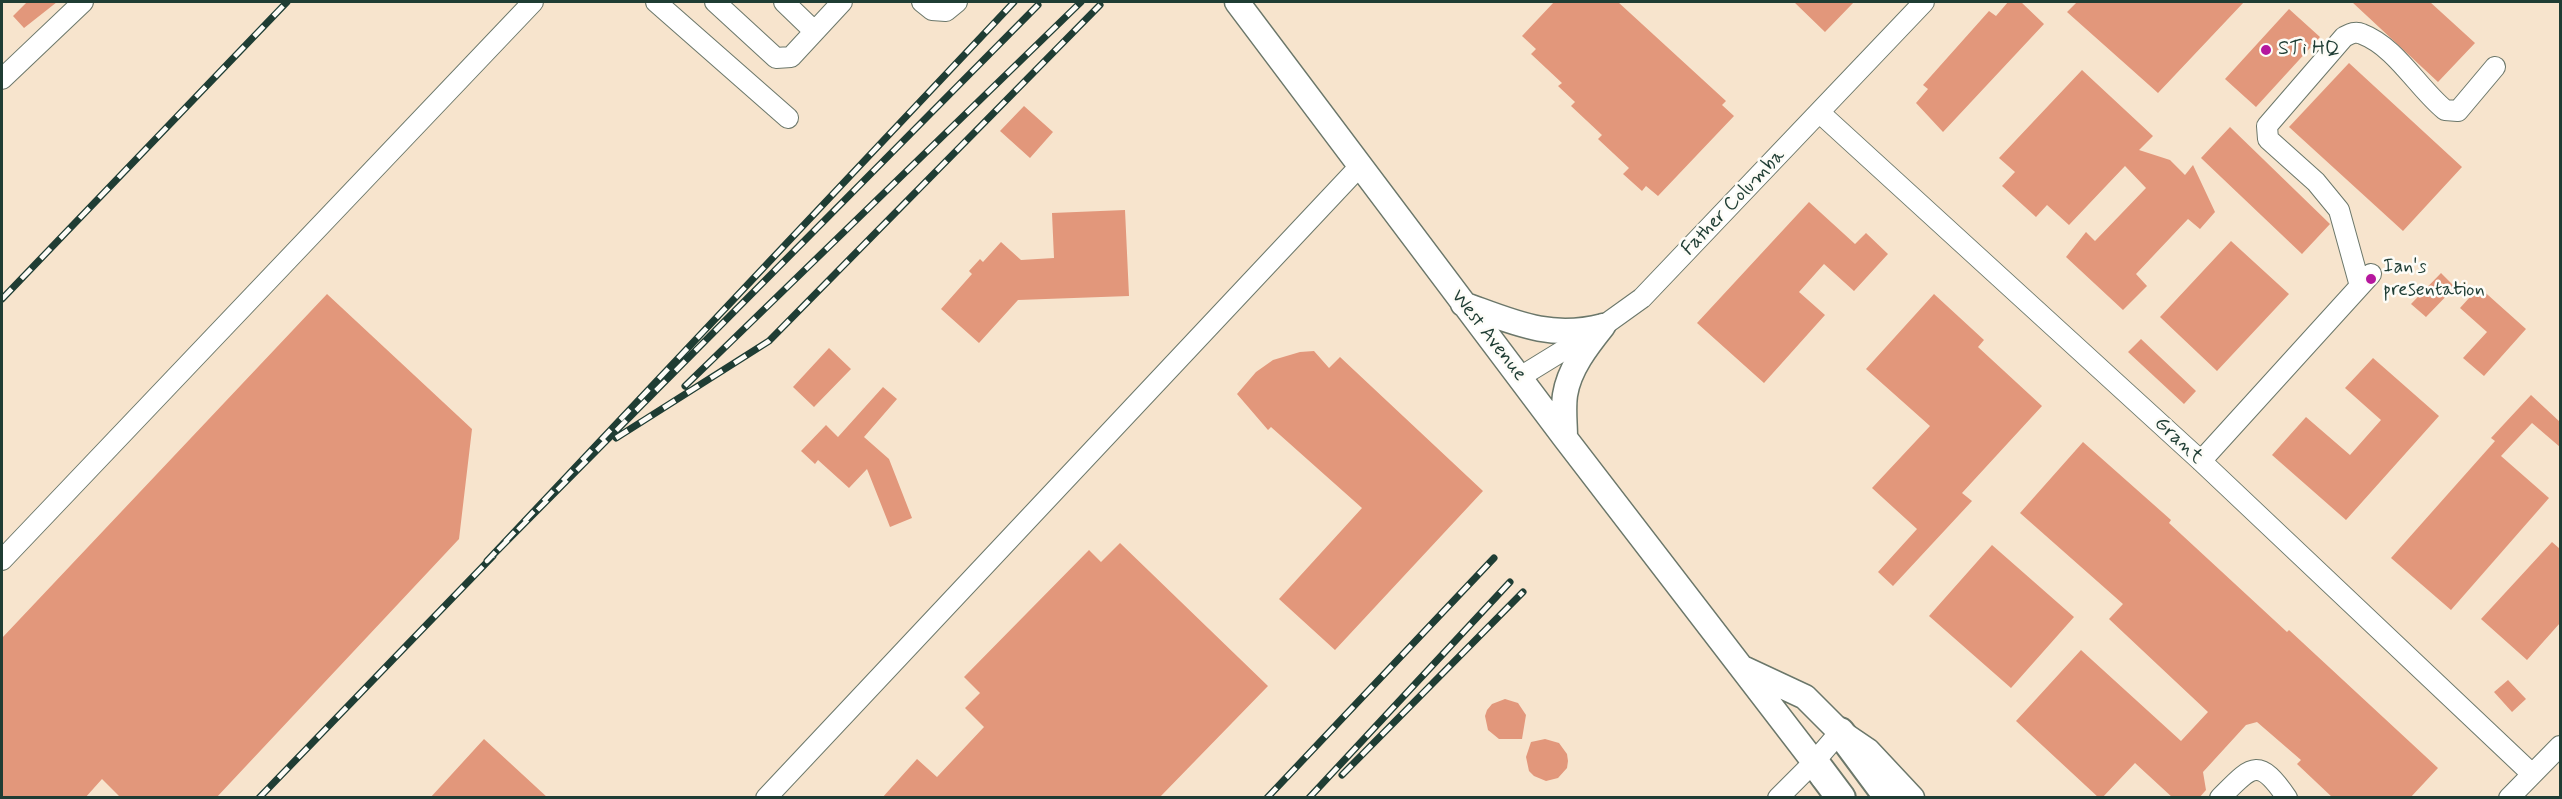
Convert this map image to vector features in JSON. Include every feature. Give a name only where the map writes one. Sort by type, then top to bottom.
[{"type":"highway","points":[[1840,732],[1889,798]]},
{"type":"highway","points":[[1814,762],[1841,798]]},
{"type":"main road","name":"West Avenue","points":[[1237,2],[1564,438],[1814,762],[1835,798]]},
{"type":"main road","points":[[1463,304],[1542,330],[1566,332],[1603,326]]},
{"type":"main road","points":[[1564,438],[1565,393],[1569,379],[1585,349],[1603,326]]},
{"type":"main road","name":"West Avenue","points":[[1743,668],[1805,697],[1840,732],[1868,751],[1912,798]]},
{"type":"street","points":[[2,560],[533,2]]},
{"type":"street","points":[[656,2],[788,118]]},
{"type":"street","points":[[715,2],[776,58],[784,60],[791,57],[842,2]]},
{"type":"street","points":[[784,2],[814,31]]},
{"type":"street","points":[[922,2],[932,10],[946,11],[957,2]]},
{"type":"street","name":"Father Columba","points":[[1520,377],[1603,326],[1641,298],[1663,278],[1924,2]]},
{"type":"street","points":[[2,80],[79,3]]},
{"type":"street","points":[[2201,462],[2366,280],[2339,210],[2316,182],[2268,139],[2267,126],[2344,37],[2354,32],[2384,47],[2445,110],[2458,111],[2495,67]]},
{"type":"street","name":"Grant","points":[[1820,113],[2201,462],[2532,774]]},
{"type":"street","points":[[766,798],[1359,167]]},
{"type":"street","points":[[1778,798],[1840,732]]},
{"type":"street","points":[[2509,798],[2560,746]]},
{"type":"street","points":[[2220,798],[2246,771],[2255,769],[2264,771],[2287,798]]},
{"type":"building","points":[[27,2],[57,2],[24,28],[13,16]]},
{"type":"building","points":[[1554,2],[1618,2],[1726,101],[1722,105],[1734,116],[1658,196],[1646,186],[1642,191],[1623,174],[1629,168],[1598,139],[1602,135],[1571,106],[1575,102],[1558,86],[1562,83],[1531,54],[1536,49],[1522,36]]},
{"type":"building","points":[[1794,2],[1854,2],[1825,32]]},
{"type":"building","points":[[2008,2],[2021,2],[2044,24],[1943,132],[1916,103],[1928,89],[1923,85],[1989,11],[1996,16]]},
{"type":"building","points":[[2077,2],[2244,2],[2158,93],[2067,12]]},
{"type":"building","points":[[2352,2],[2430,2],[2475,43],[2438,82]]},
{"type":"building","points":[[2289,9],[2320,37],[2256,107],[2225,79]]},
{"type":"building","points":[[2349,63],[2462,167],[2403,231],[2289,127]]},
{"type":"building","points":[[2082,70],[2153,136],[2139,150],[2170,160],[2185,175],[2193,165],[2215,212],[2200,229],[2188,219],[2136,274],[2147,286],[2123,310],[2066,257],[2086,232],[2095,241],[2146,188],[2125,166],[2069,225],[2047,205],[2036,217],[2002,186],[2015,172],[1999,158]]},
{"type":"building","points":[[1024,106],[1053,132],[1030,158],[1000,131]]},
{"type":"building","points":[[2230,127],[2330,224],[2302,254],[2201,158]]},
{"type":"building","points":[[1809,202],[1855,244],[1866,233],[1888,254],[1854,291],[1824,264],[1799,292],[1825,315],[1764,383],[1697,323]]},
{"type":"building","points":[[1125,210],[1129,296],[1018,300],[979,343],[941,309],[972,274],[969,271],[980,259],[983,262],[1001,242],[1021,260],[1054,258],[1052,213]]},
{"type":"building","points":[[2231,241],[2289,294],[2217,371],[2160,317]]},
{"type":"building","points":[[2441,273],[2455,287],[2426,317],[2411,304]]},
{"type":"building","points":[[2479,287],[2526,329],[2484,376],[2463,358],[2487,332],[2460,308]]},
{"type":"building","points":[[327,294],[472,429],[459,539],[216,798],[121,798],[102,779],[85,798],[2,798],[2,638]]},
{"type":"building","points":[[1934,294],[1984,340],[1978,347],[2042,406],[1962,493],[1972,501],[1893,586],[1878,572],[1917,529],[1872,488],[1930,426],[1866,369]]},
{"type":"building","points":[[2141,339],[2196,391],[2184,404],[2128,352]]},
{"type":"building","points":[[829,348],[851,369],[814,407],[793,387]]},
{"type":"building","points":[[1314,351],[1329,368],[1340,357],[1483,491],[1335,650],[1279,599],[1362,508],[1271,427],[1268,430],[1237,394],[1256,372],[1273,360],[1300,352]]},
{"type":"building","points":[[2373,358],[2439,416],[2346,520],[2272,455],[2306,417],[2350,455],[2381,420],[2345,388]]},
{"type":"building","points":[[883,387],[897,399],[864,437],[889,459],[912,518],[890,527],[867,469],[849,488],[818,460],[815,464],[801,451],[826,425],[838,437]]},
{"type":"building","points":[[2531,395],[2560,422],[2560,447],[2532,423],[2501,456],[2549,498],[2451,610],[2391,558],[2495,441],[2491,438]]},
{"type":"building","points":[[2083,442],[2171,520],[2169,523],[2438,768],[2410,798],[2333,798],[2297,764],[2301,760],[2257,722],[2246,725],[2203,772],[2206,790],[2199,798],[2173,798],[2135,763],[2102,798],[2099,798],[2016,721],[2081,650],[2181,741],[2208,712],[2109,619],[2123,604],[2020,513]]},
{"type":"building","points":[[2552,542],[2560,549],[2560,623],[2527,660],[2481,619]]},
{"type":"building","points":[[1120,543],[1268,686],[1159,798],[882,798],[917,759],[937,777],[984,727],[965,708],[980,693],[964,677],[1089,550],[1101,562]]},
{"type":"building","points":[[1992,545],[2074,617],[2011,688],[1929,616]]},
{"type":"building","points":[[2508,680],[2526,699],[2512,712],[2494,692]]},
{"type":"building","points":[[1505,699],[1518,703],[1526,715],[1522,739],[1499,739],[1488,730],[1485,716],[1487,710],[1492,704]]},
{"type":"building","points":[[484,739],[548,798],[430,798]]},
{"type":"building","points":[[1545,739],[1559,743],[1567,754],[1568,761],[1567,768],[1558,778],[1546,781],[1529,771],[1526,757],[1531,742]]},
{"type":"railway","points":[[2,299],[287,2]]},
{"type":"railway","points":[[1014,2],[487,561],[1038,5]]},
{"type":"railway","points":[[685,386],[1081,2]]},
{"type":"railway","points":[[616,438],[769,341],[1100,5]]},
{"type":"railway","points":[[259,798],[493,556]]},
{"type":"railway","points":[[1267,798],[1494,558]]},
{"type":"railway","points":[[1309,798],[1510,582]]},
{"type":"railway","points":[[1342,775],[1523,592]]},
{"type":"place","name":"STi HQ","points":[[2266,50]]},
{"type":"place","name":"Ian's presentation","points":[[2371,279]]}]
